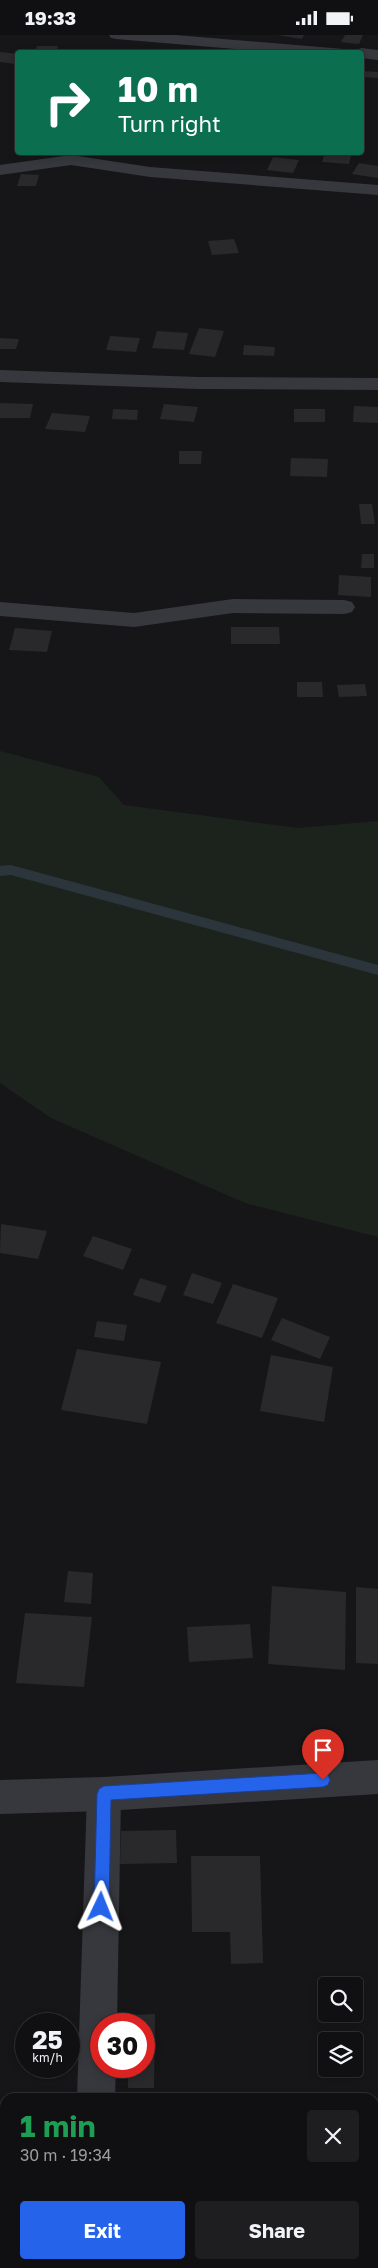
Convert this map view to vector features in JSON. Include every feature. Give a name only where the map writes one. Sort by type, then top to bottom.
[{"type":"street","points":[[116,35],[311,50]]},
{"type":"street","points":[[364,53],[378,55]]},
{"type":"street","points":[[0,170],[71,160],[150,172],[378,190]]},
{"type":"street","points":[[0,376],[198,383],[378,384]]},
{"type":"street","points":[[0,609],[134,619],[233,606],[344,607]]},
{"type":"street","points":[[0,1797],[104,1794],[378,1777]]},
{"type":"street","points":[[96,2093],[104,1794]]},
{"type":"shaded area","points":[[0,751],[99,777],[124,805],[298,828],[378,821],[378,1237],[245,1203],[51,1118],[0,1083]]},
{"type":"building","points":[[277,35],[304,35],[302,39]]},
{"type":"building","points":[[345,35],[363,35],[359,44],[341,42]]},
{"type":"building","points":[[37,46],[58,46],[57,50],[36,50]]},
{"type":"building","points":[[0,52],[15,54],[15,64],[0,62]]},
{"type":"building","points":[[364,71],[378,72],[378,78],[364,77]]},
{"type":"building","points":[[324,155],[351,156],[349,164],[322,162]]},
{"type":"building","points":[[273,157],[299,160],[293,173],[267,170]]},
{"type":"building","points":[[359,163],[378,166],[378,178],[352,174]]},
{"type":"building","points":[[21,174],[39,175],[36,186],[17,186]]},
{"type":"building","points":[[234,239],[239,253],[212,255],[208,241]]},
{"type":"building","points":[[199,328],[224,331],[215,357],[189,354]]},
{"type":"building","points":[[157,331],[188,333],[184,350],[152,348]]},
{"type":"building","points":[[110,336],[140,338],[136,352],[106,350]]},
{"type":"building","points":[[0,338],[19,339],[16,349],[0,349]]},
{"type":"building","points":[[244,345],[275,347],[274,356],[243,355]]},
{"type":"building","points":[[0,403],[33,404],[30,418],[0,418]]},
{"type":"building","points":[[164,404],[198,407],[194,422],[160,419]]},
{"type":"building","points":[[354,406],[378,407],[378,423],[353,422]]},
{"type":"building","points":[[113,409],[138,410],[137,420],[112,419]]},
{"type":"building","points":[[294,409],[325,409],[325,422],[294,422]]},
{"type":"building","points":[[52,413],[90,416],[85,432],[45,429]]},
{"type":"building","points":[[179,451],[202,451],[201,464],[179,464]]},
{"type":"building","points":[[291,458],[328,459],[327,477],[290,476]]},
{"type":"building","points":[[359,504],[372,504],[375,524],[361,524]]},
{"type":"building","points":[[362,554],[374,554],[374,568],[361,568]]},
{"type":"building","points":[[339,575],[371,577],[371,597],[338,595]]},
{"type":"building","points":[[231,627],[279,627],[280,644],[231,644]]},
{"type":"building","points":[[15,628],[52,631],[47,652],[9,650]]},
{"type":"building","points":[[297,682],[322,682],[323,697],[297,697]]},
{"type":"building","points":[[365,684],[367,696],[339,697],[337,685]]},
{"type":"building","points":[[1,1224],[47,1231],[38,1259],[0,1253]]},
{"type":"building","points":[[93,1236],[132,1249],[123,1270],[83,1256]]},
{"type":"building","points":[[192,1273],[222,1283],[213,1304],[183,1295]]},
{"type":"building","points":[[140,1278],[167,1286],[160,1303],[133,1295]]},
{"type":"building","points":[[233,1284],[278,1298],[262,1338],[216,1323]]},
{"type":"building","points":[[282,1318],[330,1337],[320,1359],[271,1340]]},
{"type":"building","points":[[97,1321],[127,1325],[124,1341],[94,1337]]},
{"type":"building","points":[[77,1349],[161,1362],[147,1424],[61,1410]]},
{"type":"building","points":[[271,1355],[333,1367],[324,1422],[260,1411]]},
{"type":"building","points":[[68,1571],[93,1573],[91,1604],[64,1602]]},
{"type":"building","points":[[272,1586],[346,1592],[345,1670],[268,1664]]},
{"type":"building","points":[[356,1587],[378,1589],[378,1664],[356,1663]]},
{"type":"building","points":[[25,1613],[92,1617],[84,1687],[16,1683]]},
{"type":"building","points":[[250,1624],[253,1658],[189,1662],[187,1627]]},
{"type":"building","points":[[176,1830],[177,1863],[120,1864],[121,1831]]},
{"type":"building","points":[[191,1856],[260,1856],[263,1963],[231,1964],[230,1932],[192,1932]]},
{"type":"building","points":[[128,2078],[154,2078],[154,2088],[128,2088]]},
{"type":"waterway","points":[[0,871],[11,870],[378,970]]},
{"type":"route","points":[[101,1907],[104,1794],[323,1780]]}]
